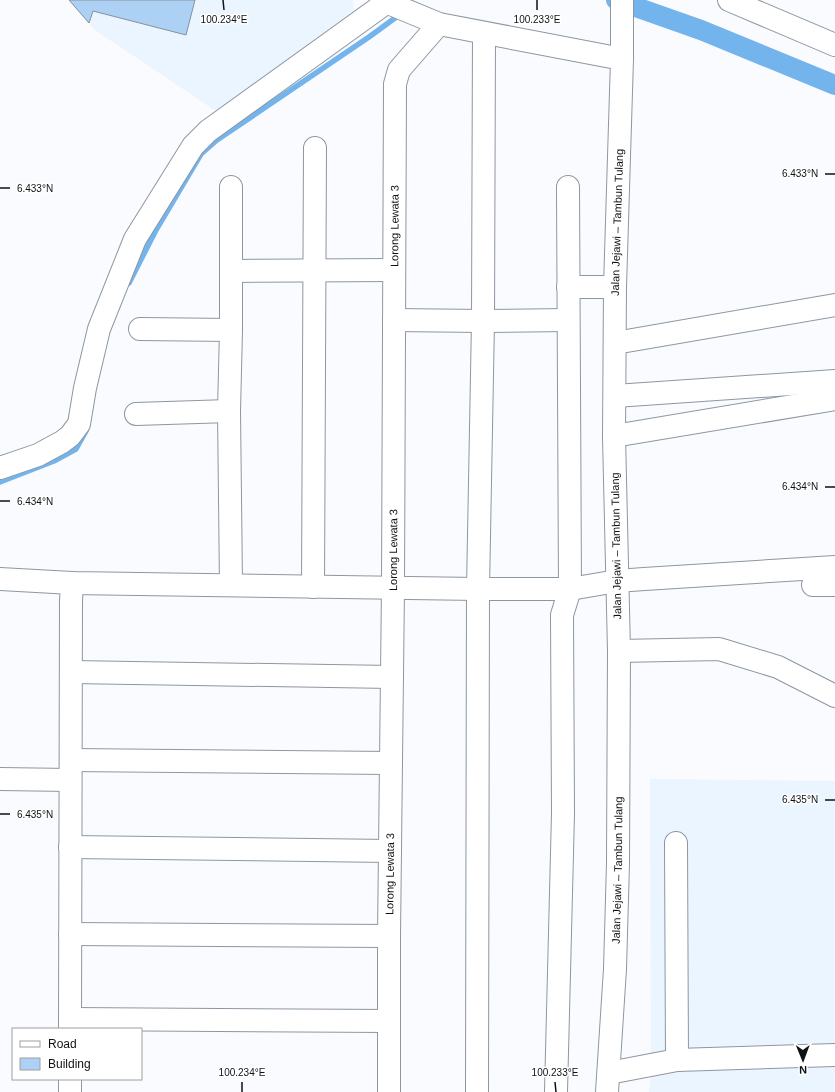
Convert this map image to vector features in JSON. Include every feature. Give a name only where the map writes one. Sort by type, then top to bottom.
[{"type":"street","points":[[729,0],[835,45]]},
{"type":"street","points":[[0,468],[38,455],[62,442],[70,436],[79,424],[85,388],[99,329],[135,239],[193,146],[208,131],[384,1],[439,24],[622,59]]},
{"type":"street","name":"Jalan Jejawi – Tambun Tulang","points":[[608,1082],[616,969],[618,863],[619,650],[614,436],[615,287],[622,59],[622,8]]},
{"type":"street","name":"Lorong Lewata 3","points":[[390,1092],[388,936],[393,588],[395,84],[399,70],[439,24]]},
{"type":"street","points":[[477,1092],[478,589],[483,321],[484,33]]},
{"type":"street","points":[[313,587],[315,148]]},
{"type":"street","points":[[230,585],[229,411],[231,330],[231,187]]},
{"type":"street","points":[[556,1092],[563,813],[562,615],[570,589],[568,187]]},
{"type":"street","points":[[231,271],[394,270]]},
{"type":"street","points":[[568,287],[615,287]]},
{"type":"street","points":[[615,343],[835,304]]},
{"type":"street","points":[[394,320],[568,320]]},
{"type":"street","points":[[140,329],[231,330]]},
{"type":"street","points":[[615,396],[835,381]]},
{"type":"street","points":[[614,436],[835,399]]},
{"type":"street","points":[[136,414],[229,411]]},
{"type":"street","points":[[0,579],[72,583],[570,589],[617,581],[835,567]]},
{"type":"street","points":[[72,583],[70,770],[71,1024],[389,1021]]},
{"type":"street","points":[[813,585],[835,585]]},
{"type":"street","points":[[619,650],[719,649],[778,668],[835,696]]},
{"type":"street","points":[[71,672],[392,677]]},
{"type":"street","points":[[0,779],[70,770],[391,763]]},
{"type":"street","points":[[676,843],[677,1060]]},
{"type":"street","points":[[70,847],[390,851]]},
{"type":"street","points":[[70,934],[388,936]]},
{"type":"street","points":[[608,1082],[677,1060],[835,1055]]},
{"type":"street","points":[[70,1080],[70,1092]]},
{"type":"shaded area","points":[[69,0],[353,0],[353,11],[216,111],[95,30]]},
{"type":"shaded area","points":[[650,779],[835,781],[835,1092],[649,1092],[651,1076]]},
{"type":"building","points":[[69,0],[195,0],[186,35],[93,11],[89,23]]},
{"type":"waterway","points":[[616,0],[701,30],[835,85]]},
{"type":"waterway","points":[[129,283],[156,230],[201,154],[217,140],[395,18]]},
{"type":"waterway","points":[[0,482],[54,461],[76,449],[86,431]]}]
